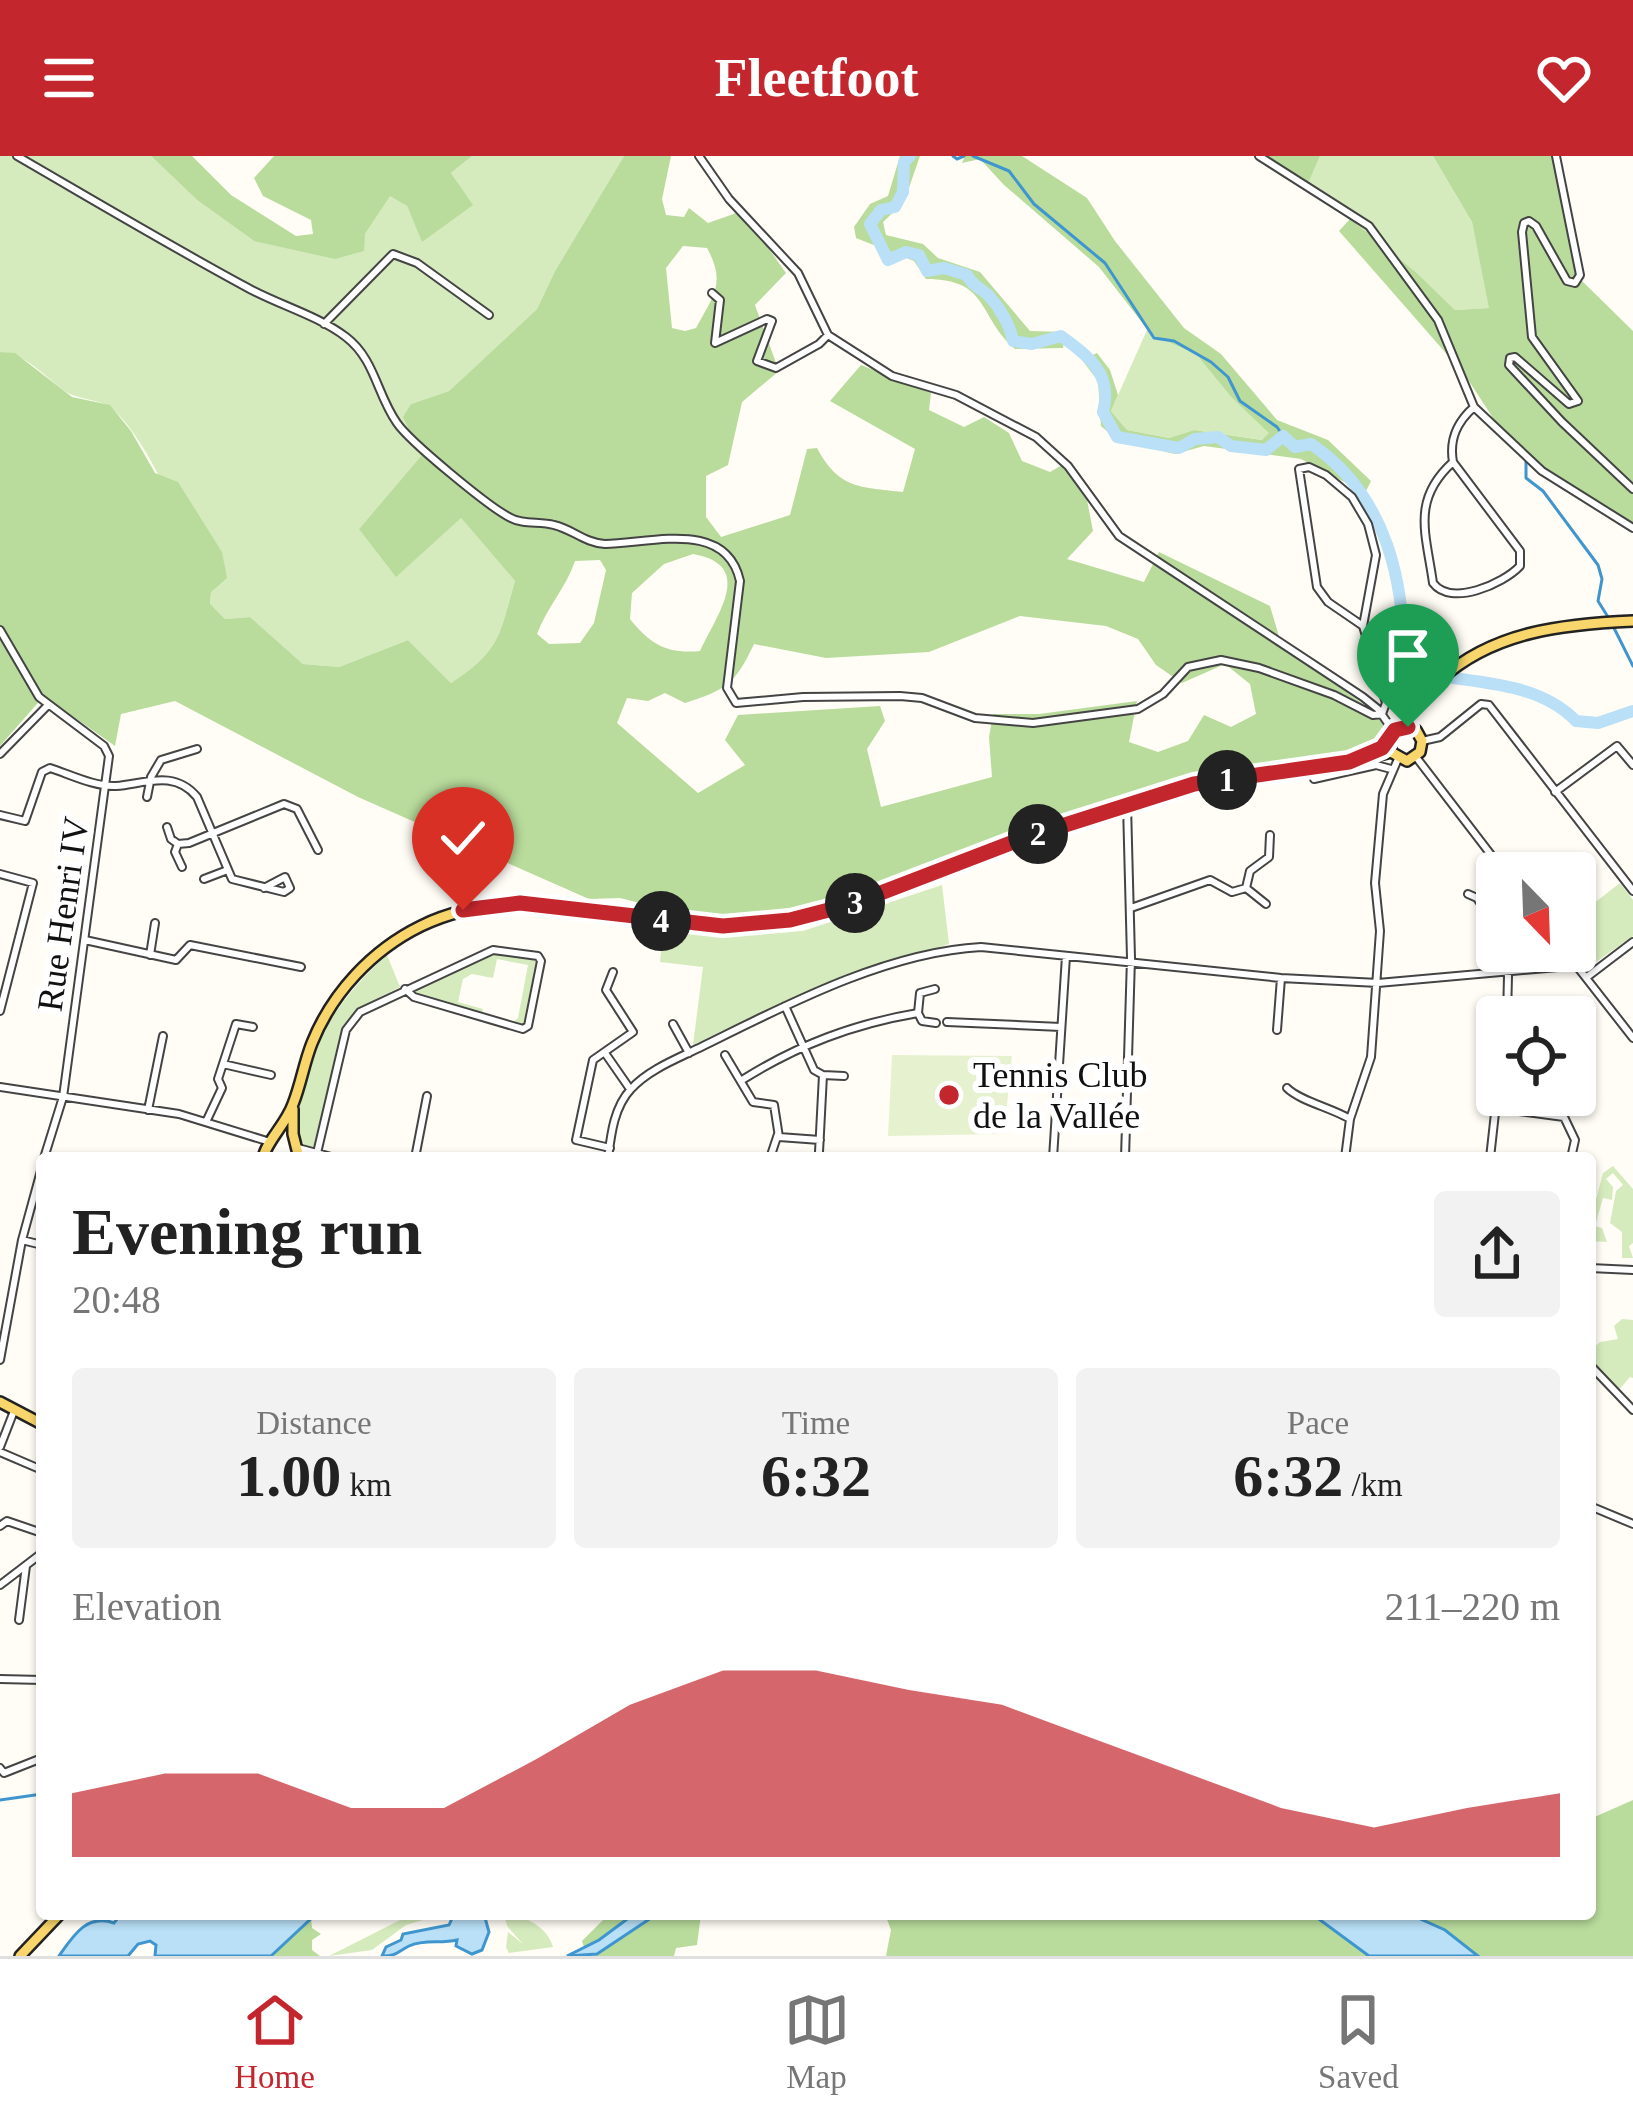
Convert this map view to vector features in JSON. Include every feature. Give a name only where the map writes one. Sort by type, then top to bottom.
[{"type":"main road","points":[[1392,752],[1398,729],[1424,698],[1458,666],[1502,642],[1548,629],[1633,621]]},
{"type":"main road","points":[[268,1148],[293,1104],[311,1046],[331,1006],[361,969],[392,943],[442,917],[520,903],[723,926],[790,920],[852,904],[1024,838],[1194,784],[1392,752],[1416,757],[1424,698]]},
{"type":"main road","points":[[1398,729],[1419,735]]},
{"type":"main road","points":[[293,1104],[298,1152]]},
{"type":"main road","points":[[268,1148],[286,1139],[298,1152]]},
{"type":"main road","points":[[0,1402],[36,1421]]},
{"type":"main road","points":[[24,1953],[54,1920]]},
{"type":"street","points":[[16,156],[250,290],[348,338],[368,359],[394,419],[409,437],[508,517],[557,525],[604,544],[692,538],[728,556],[740,580],[727,688],[736,703],[900,696],[922,698],[975,718],[1033,723],[1138,709],[1152,703],[1188,667],[1221,660],[1259,668],[1334,695],[1372,715],[1382,714]]},
{"type":"street","points":[[699,156],[729,199],[798,273],[828,335],[892,376],[956,395],[1036,437],[1068,466],[1119,536],[1268,631],[1398,729]]},
{"type":"street","points":[[1259,156],[1369,226],[1438,320],[1474,406],[1542,471],[1633,527]]},
{"type":"street","points":[[1556,156],[1580,275],[1575,283],[1567,281],[1536,226],[1529,220],[1524,223],[1529,324],[1537,347],[1578,401],[1569,404],[1515,357],[1509,365],[1633,489]]},
{"type":"street","points":[[323,324],[393,254],[417,263],[489,315]]},
{"type":"street","points":[[712,292],[721,300],[716,343],[772,321],[757,362],[776,368],[828,335]]},
{"type":"street","points":[[1453,462],[1432,481],[1423,510],[1433,583],[1441,593],[1454,596],[1511,575],[1520,566],[1520,551],[1453,462],[1450,445],[1461,419],[1474,406]]},
{"type":"street","points":[[1363,626],[1328,602],[1318,587],[1299,469],[1309,467],[1326,475],[1352,497],[1368,524],[1376,554],[1363,626],[1386,704],[1382,714]]},
{"type":"street","points":[[0,630],[48,705],[0,754]]},
{"type":"street","points":[[1419,735],[1440,737],[1485,703],[1633,891]]},
{"type":"street","name":"Rue Henri IV","points":[[46,1152],[63,1097],[108,750],[48,705]]},
{"type":"street","points":[[1555,792],[1617,746],[1633,765]]},
{"type":"street","points":[[147,796],[161,760],[197,749]]},
{"type":"street","points":[[1346,1152],[1350,1119],[1371,1057],[1381,931],[1375,884],[1392,752]]},
{"type":"street","points":[[1416,757],[1489,852]]},
{"type":"street","points":[[1313,778],[1376,765],[1391,770]]},
{"type":"street","points":[[0,815],[21,821],[28,817],[46,769],[107,785],[151,777],[189,787],[225,871],[232,879],[264,888]]},
{"type":"street","points":[[178,844],[284,804],[297,809],[318,850]]},
{"type":"street","points":[[1125,1152],[1131,962],[1127,805]]},
{"type":"street","points":[[167,827],[178,844],[182,868]]},
{"type":"street","points":[[1246,888],[1250,871],[1269,857],[1270,835]]},
{"type":"street","points":[[204,879],[225,871]]},
{"type":"street","points":[[0,874],[33,883],[0,1011]]},
{"type":"street","points":[[1131,908],[1210,880],[1232,892],[1246,888]]},
{"type":"street","points":[[1246,888],[1266,904]]},
{"type":"street","points":[[1468,894],[1476,898]]},
{"type":"street","points":[[150,955],[155,923]]},
{"type":"street","points":[[85,940],[176,960],[190,945],[301,968]]},
{"type":"street","points":[[1587,977],[1633,942]]},
{"type":"street","points":[[609,1152],[620,1105],[641,1079],[785,1005],[950,949],[981,947],[1281,979],[1378,983],[1507,972],[1507,996]]},
{"type":"street","points":[[317,1152],[350,1021],[370,1005],[405,988],[493,950],[538,956],[541,961],[528,1026],[523,1029],[414,997],[405,988]]},
{"type":"street","points":[[1053,1152],[1066,956]]},
{"type":"street","points":[[610,1148],[576,1140],[590,1068],[633,1032],[606,990],[613,972]]},
{"type":"street","points":[[1583,972],[1633,1038]]},
{"type":"street","points":[[1277,1030],[1281,979]]},
{"type":"street","points":[[920,1017],[920,993],[935,989]]},
{"type":"street","points":[[785,1005],[814,1070],[844,1076]]},
{"type":"street","points":[[742,1080],[803,1044],[842,1029],[920,1017],[936,1023]]},
{"type":"street","points":[[947,1022],[1061,1027]]},
{"type":"street","points":[[206,1122],[222,1088],[218,1078],[236,1024],[253,1027]]},
{"type":"street","points":[[673,1024],[689,1053]]},
{"type":"street","points":[[148,1110],[163,1036]]},
{"type":"street","points":[[605,1053],[630,1089]]},
{"type":"street","points":[[725,1054],[753,1102],[774,1105],[778,1134],[772,1152]]},
{"type":"street","points":[[223,1064],[271,1075]]},
{"type":"street","points":[[819,1152],[823,1075]]},
{"type":"street","points":[[0,1087],[206,1122],[251,1133],[268,1148]]},
{"type":"street","points":[[1287,1088],[1350,1119]]},
{"type":"street","points":[[416,1152],[427,1096]]},
{"type":"street","points":[[1491,1152],[1495,1116]]},
{"type":"street","points":[[1556,1116],[1564,1117],[1575,1140],[1572,1152]]},
{"type":"street","points":[[778,1134],[820,1140]]},
{"type":"street","points":[[0,1360],[36,1189]]},
{"type":"street","points":[[22,1240],[36,1244]]},
{"type":"street","points":[[1596,1268],[1633,1270]]},
{"type":"street","points":[[1596,1371],[1633,1410]]},
{"type":"street","points":[[14,1411],[0,1450],[36,1467]]},
{"type":"street","points":[[1596,1508],[1633,1523]]},
{"type":"street","points":[[0,1526],[7,1521],[36,1531]]},
{"type":"street","points":[[0,1585],[36,1558]]},
{"type":"street","points":[[20,1620],[26,1566]]},
{"type":"street","points":[[0,1679],[36,1680]]},
{"type":"street","points":[[0,1768],[4,1772],[36,1760]]},
{"type":"green space","points":[[0,156],[151,156],[197,200],[254,241],[365,234],[390,195],[407,206],[422,241],[472,205],[451,173],[472,156],[624,156],[537,309],[449,391],[411,404],[422,455],[359,529],[461,518],[515,581],[501,629],[480,661],[451,683],[408,640],[339,667],[303,664],[250,617],[225,619],[210,605],[211,592],[169,496],[129,428],[109,406],[69,394],[25,361],[0,352]]},
{"type":"green space","points":[[151,156],[192,156],[231,195],[296,236],[313,234],[311,220],[263,196],[254,178],[274,156],[472,156],[451,173],[473,205],[422,242],[407,206],[390,196],[365,234],[364,251],[335,259],[254,241],[197,200]]},
{"type":"green space","points":[[624,156],[671,156],[662,199],[666,215],[684,217],[689,208],[708,223],[742,211],[786,273],[755,305],[779,371],[742,402],[728,465],[706,476],[706,517],[721,537],[790,515],[807,449],[817,448],[834,471],[852,484],[903,492],[915,449],[830,401],[861,365],[931,393],[929,410],[964,427],[984,417],[1009,433],[1022,461],[1050,472],[1062,465],[1087,500],[1093,531],[1067,559],[1144,582],[1159,552],[1270,606],[1281,643],[1385,725],[1377,742],[1328,761],[1192,779],[1032,830],[849,900],[774,916],[694,917],[620,898],[589,899],[358,797],[175,701],[121,714],[115,746],[44,696],[0,746],[0,352],[15,353],[72,397],[110,405],[155,473],[178,482],[222,552],[227,578],[211,592],[210,604],[225,619],[250,617],[303,664],[339,667],[408,640],[451,683],[480,661],[496,640],[515,581],[461,518],[396,577],[359,529],[421,456],[403,417],[411,404],[449,391],[537,309]],"holes":[[[683,246],[707,248],[717,280],[696,328],[672,328],[666,268]],[[693,554],[723,568],[727,580],[722,607],[700,651],[660,646],[630,619],[632,593],[664,564]],[[600,560],[606,570],[594,623],[580,643],[549,644],[537,634],[575,561]],[[1020,616],[1106,626],[1138,639],[1156,665],[1182,683],[1225,664],[1250,684],[1256,714],[1231,727],[1204,715],[1188,741],[1158,752],[1129,742],[1137,701],[1039,714],[993,714],[989,737],[992,777],[881,807],[867,749],[885,721],[880,706],[738,715],[725,740],[745,765],[698,793],[617,723],[627,698],[648,701],[665,693],[685,703],[721,689],[742,667],[754,644],[826,658],[929,652]]]},
{"type":"green space","points":[[900,156],[920,156],[904,202],[883,222],[886,235],[923,244],[938,258],[980,272],[1030,331],[1066,332],[1063,348],[1015,349],[962,285],[926,279],[914,261],[856,238],[854,227],[870,204],[888,196]]},
{"type":"green space","points":[[965,156],[1022,156],[1087,198],[1184,328],[1221,354],[1277,420],[1328,440],[1371,481],[1365,493],[1301,459],[1204,446],[1175,454],[1118,441],[1101,426],[1098,381],[1082,360],[1097,353],[1110,370],[1118,395],[1111,411],[1127,430],[1169,438],[1194,430],[1262,440],[1269,433],[1196,354],[1151,334],[1099,267],[980,159],[962,163]]},
{"type":"green space","points":[[1264,156],[1320,156],[1307,186]]},
{"type":"green space","points":[[1320,156],[1433,156],[1472,222],[1490,308],[1455,310],[1417,273],[1307,186]]},
{"type":"green space","points":[[1433,156],[1554,156],[1580,279],[1633,331],[1633,524],[1541,470],[1506,438],[1465,375],[1339,231],[1350,219],[1455,310],[1489,308],[1472,222]]},
{"type":"green space","points":[[1147,330],[1196,354],[1231,397],[1270,433],[1263,440],[1194,430],[1169,438],[1127,430],[1111,411]]},
{"type":"green space","points":[[1620,883],[1633,900],[1633,936],[1596,962],[1596,902]]},
{"type":"green space","points":[[942,885],[949,944],[819,989],[693,1045],[703,967],[660,962],[663,930],[721,936],[803,931]]},
{"type":"green space","points":[[496,952],[537,961],[523,1025],[513,1022],[518,1018],[528,965],[497,959],[493,978],[472,974],[463,979],[458,1002],[483,1009],[482,1014],[415,993],[419,986]]},
{"type":"green space","points":[[387,955],[400,987],[362,1008],[344,1027],[316,1147],[306,1146],[299,1139],[298,1113],[309,1062],[351,992]]},
{"type":"green space","name":"Tennis Club de la Vallée","points":[[892,1055],[1012,1056],[1004,1134],[888,1136]]},
{"type":"green space","points":[[1613,1166],[1633,1189],[1633,1243],[1629,1246],[1633,1258],[1622,1258],[1622,1232],[1610,1223],[1616,1191],[1623,1185],[1613,1173],[1606,1179],[1613,1187],[1612,1200],[1603,1198],[1596,1222],[1603,1173]]},
{"type":"green space","points":[[1596,1226],[1602,1228],[1607,1242],[1596,1241]]},
{"type":"green space","points":[[1622,1319],[1633,1320],[1633,1378],[1618,1391],[1596,1364],[1596,1346],[1618,1339],[1614,1326]]},
{"type":"green space","points":[[1633,1800],[1633,1956],[1478,1956],[1445,1930],[1422,1920],[1596,1920],[1596,1816]]},
{"type":"green space","points":[[309,1920],[321,1934],[312,1940],[312,1950],[320,1956],[271,1956]]},
{"type":"green space","points":[[400,1920],[423,1920],[406,1925],[372,1950],[329,1956]]},
{"type":"green space","points":[[506,1920],[528,1920],[546,1933],[553,1947],[509,1953],[508,1932],[523,1944]]},
{"type":"green space","points":[[603,1920],[700,1920],[697,1945],[676,1948],[674,1956],[587,1956],[582,1941]]},
{"type":"green space","points":[[887,1920],[1320,1920],[1369,1956],[886,1956],[891,1930]]},
{"type":"water","points":[[310,1920],[271,1956],[155,1956],[156,1945],[150,1941],[138,1944],[128,1956],[59,1956],[88,1924]]},
{"type":"water","points":[[451,1920],[486,1920],[489,1932],[482,1950],[472,1954],[456,1946],[457,1940],[415,1944],[382,1956],[403,1934],[449,1925]]},
{"type":"water","points":[[626,1920],[648,1920],[597,1954],[567,1956]]},
{"type":"water","points":[[1320,1920],[1422,1920],[1445,1930],[1478,1956],[1369,1956]]},
{"type":"waterway","points":[[910,156],[904,162],[903,192],[895,207],[881,210],[870,224],[888,260],[906,252],[919,255],[927,271],[944,268],[967,275],[997,306],[1013,341],[1032,344],[1061,336],[1072,344],[1102,377],[1103,412],[1117,437],[1179,448],[1195,439],[1218,437],[1231,446],[1266,450],[1283,436],[1295,447],[1311,444],[1337,465],[1375,516],[1396,576],[1404,673],[1426,679]]},
{"type":"waterway","points":[[953,156],[964,156]]},
{"type":"waterway","points":[[973,156],[1009,171],[1034,204],[1105,263],[1154,338],[1174,341],[1211,362],[1228,377],[1240,401],[1283,436]]},
{"type":"waterway","points":[[1526,460],[1526,478],[1543,491],[1598,565],[1602,579],[1598,601],[1608,617]]},
{"type":"waterway","points":[[1613,626],[1633,666]]},
{"type":"waterway","points":[[1453,678],[1535,694],[1576,721],[1598,723],[1633,711]]},
{"type":"waterway","points":[[0,1800],[36,1795]]},
{"type":"place","name":"Tennis Club de la Vallée","points":[[949,1095]]},
{"type":"route","points":[[463,910],[520,903],[723,926],[790,920],[852,904],[1024,838],[1194,784],[1349,762],[1382,748],[1395,730],[1408,727]]}]
